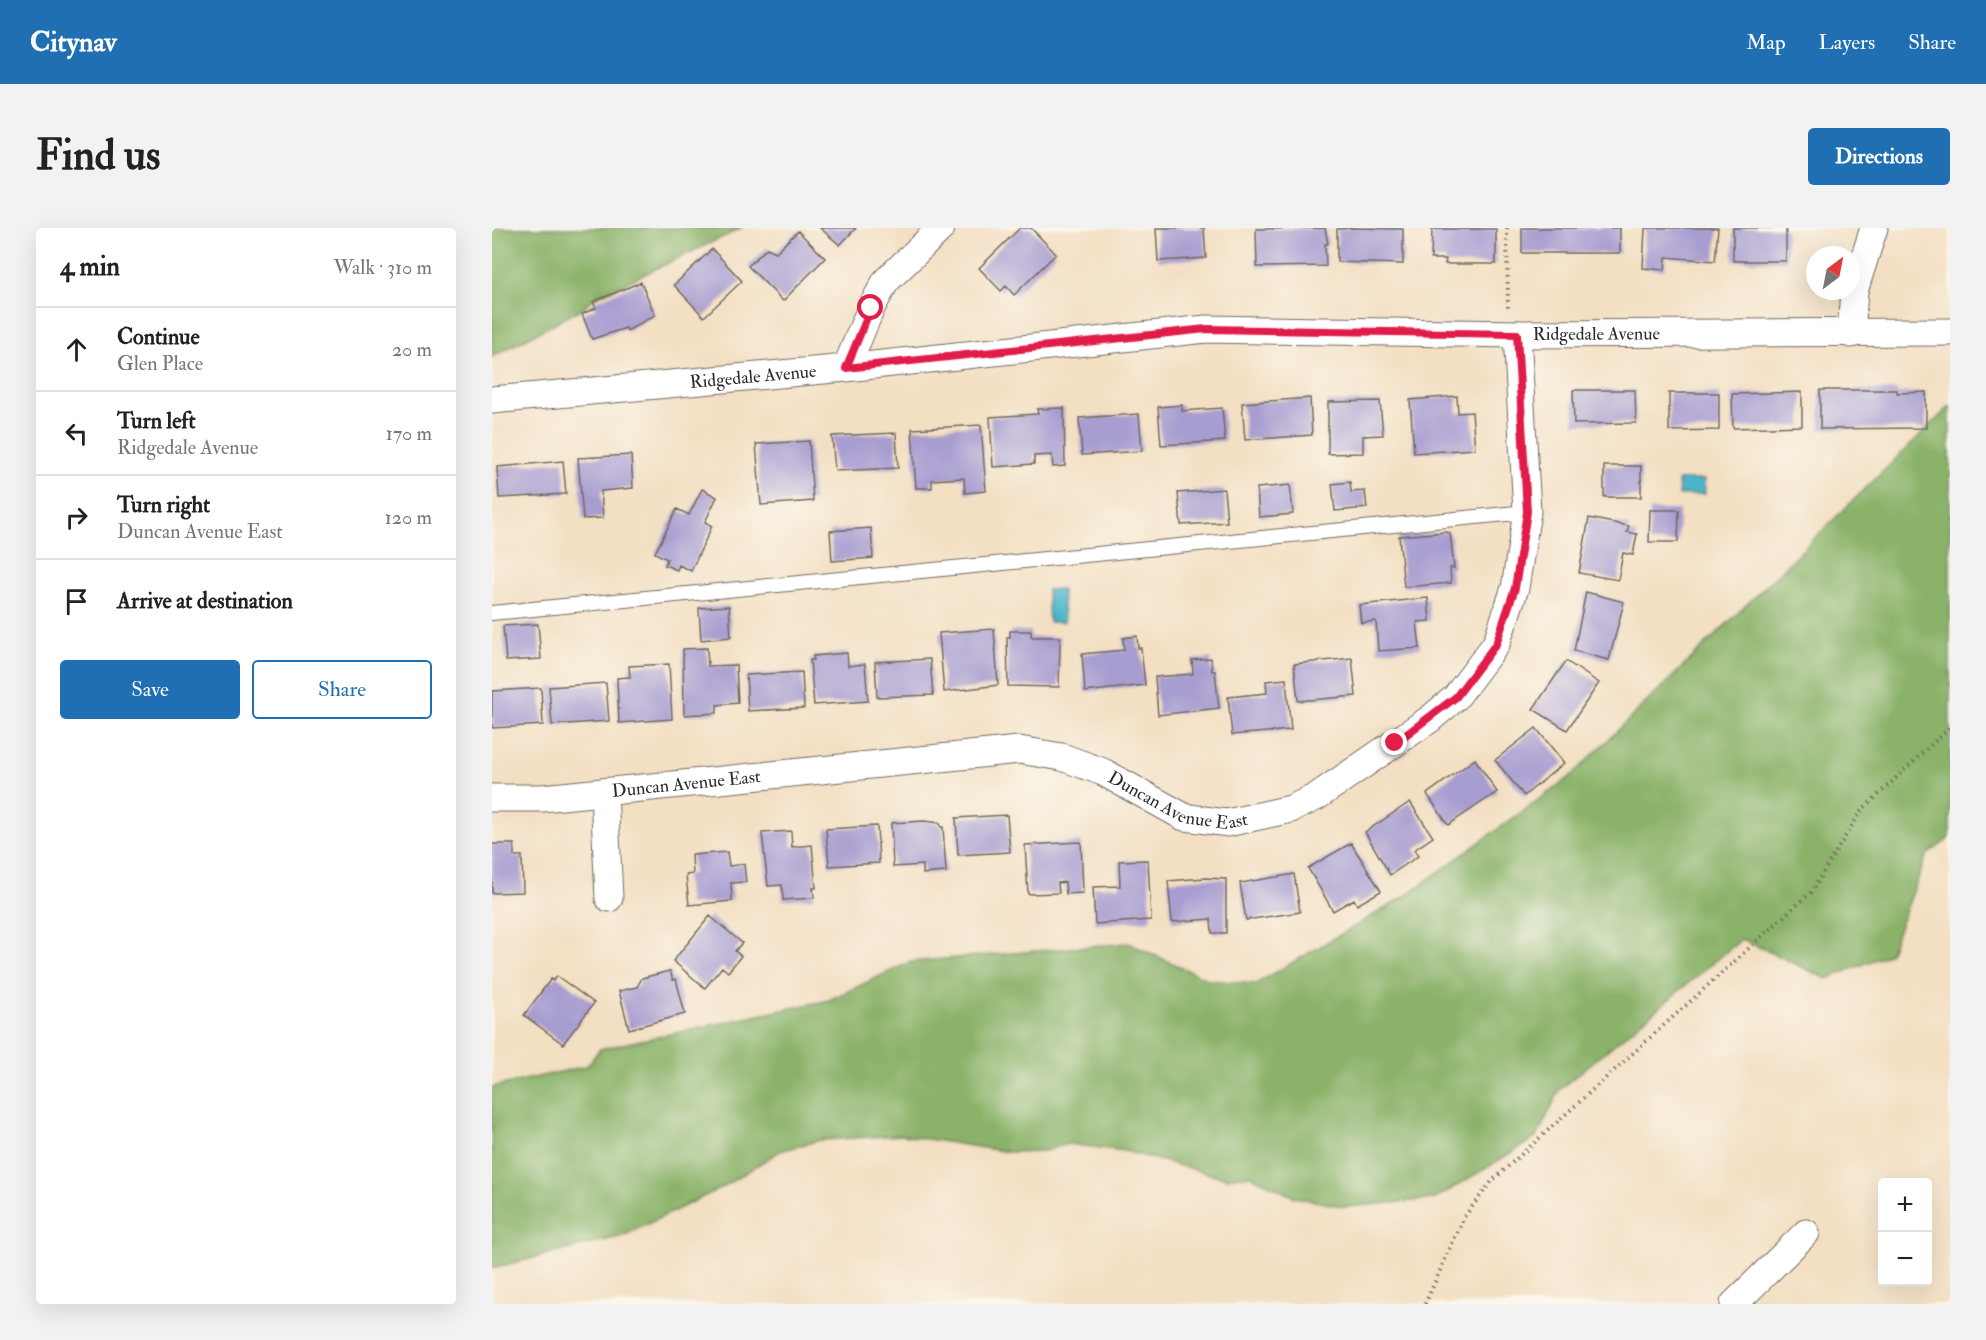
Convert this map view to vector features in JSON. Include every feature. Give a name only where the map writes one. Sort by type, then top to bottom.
[{"type":"street","points":[[846,368],[871,308],[886,281],[941,228]]},
{"type":"street","points":[[1851,334],[1854,291],[1874,228]]},
{"type":"street","name":"Ridgedale Avenue","points":[[492,400],[846,368],[1206,329],[1517,334],[1950,332]]},
{"type":"street","name":"Duncan Avenue East","points":[[492,798],[542,798],[1019,750],[1062,757],[1103,772],[1184,817],[1206,822],[1227,823],[1292,809],[1316,797],[1430,719],[1456,697],[1496,644],[1515,588],[1527,512],[1517,334]]},
{"type":"street","points":[[604,792],[609,898]]},
{"type":"street","points":[[1734,1304],[1806,1233]]},
{"type":"lane","points":[[492,613],[1527,512]]},
{"type":"path","points":[[1507,228],[1507,306],[1517,334]]},
{"type":"path","points":[[1425,1304],[1464,1217],[1492,1181],[1811,892],[1861,811],[1950,727]]},
{"type":"green space","points":[[492,228],[742,228],[594,298],[583,308],[492,357]]},
{"type":"green space","points":[[1950,406],[1950,838],[1927,855],[1889,954],[1827,979],[1742,939],[1560,1089],[1537,1137],[1435,1199],[1346,1207],[1294,1197],[1250,1175],[1226,1178],[1125,1151],[1068,1144],[1045,1151],[1008,1152],[903,1135],[820,1140],[780,1151],[721,1188],[623,1236],[492,1268],[492,1087],[587,1066],[600,1049],[829,1000],[910,962],[1128,943],[1209,980],[1256,984],[1401,899],[1570,777]]},
{"type":"water","points":[[1678,480],[1704,480],[1705,494],[1679,495]]},
{"type":"water","points":[[1062,589],[1064,622],[1049,622],[1047,590]]},
{"type":"building","points":[[820,228],[856,228],[840,245]]},
{"type":"building","points":[[1020,228],[1031,228],[1056,254],[1014,295],[1006,286],[1001,291],[979,268]]},
{"type":"building","points":[[1156,228],[1204,228],[1206,258],[1158,261]]},
{"type":"building","points":[[1325,228],[1328,244],[1325,244],[1326,266],[1257,267],[1256,229]]},
{"type":"building","points":[[1522,228],[1620,228],[1620,253],[1522,253]]},
{"type":"building","points":[[1645,228],[1718,228],[1715,261],[1666,257],[1665,270],[1643,268]]},
{"type":"building","points":[[1733,228],[1786,228],[1786,261],[1733,261]]},
{"type":"building","points":[[1337,229],[1403,229],[1403,264],[1337,262]]},
{"type":"building","points":[[1432,229],[1496,229],[1496,264],[1445,264],[1446,259],[1431,259]]},
{"type":"building","points":[[798,231],[825,258],[783,301],[748,266],[767,248],[776,252]]},
{"type":"building","points":[[712,249],[742,281],[704,317],[674,285]]},
{"type":"building","points":[[641,282],[655,315],[627,331],[626,328],[592,339],[582,314],[596,308],[593,302]]},
{"type":"building","points":[[1573,390],[1635,390],[1636,423],[1574,424]]},
{"type":"building","points":[[1820,390],[1926,392],[1926,428],[1820,429]]},
{"type":"building","points":[[1802,392],[1802,426],[1733,428],[1732,394]]},
{"type":"building","points":[[1669,393],[1719,393],[1719,430],[1669,431]]},
{"type":"building","points":[[1457,396],[1458,413],[1472,412],[1475,449],[1414,453],[1410,400]]},
{"type":"building","points":[[1310,398],[1312,435],[1245,440],[1242,403]]},
{"type":"building","points":[[1380,401],[1383,435],[1363,436],[1363,453],[1328,454],[1328,402]]},
{"type":"building","points":[[1182,405],[1182,411],[1222,408],[1225,441],[1161,445],[1158,407]]},
{"type":"building","points":[[1064,408],[1065,466],[1053,467],[1052,455],[1034,456],[1034,464],[993,467],[990,417],[1038,414],[1037,409]]},
{"type":"building","points":[[1139,414],[1142,451],[1082,455],[1079,418]]},
{"type":"building","points":[[981,425],[986,491],[965,493],[964,478],[932,480],[932,488],[916,488],[912,429]]},
{"type":"building","points":[[896,433],[898,468],[835,471],[832,436]]},
{"type":"building","points":[[809,441],[813,501],[761,505],[756,444]]},
{"type":"building","points":[[631,455],[633,488],[601,491],[603,518],[583,519],[578,458]]},
{"type":"building","points":[[563,461],[566,494],[499,498],[497,467]]},
{"type":"building","points":[[1604,466],[1641,466],[1641,497],[1604,497]]},
{"type":"building","points":[[1350,482],[1351,492],[1365,491],[1367,508],[1335,511],[1332,484]]},
{"type":"building","points":[[1290,485],[1293,514],[1259,517],[1257,488]]},
{"type":"building","points":[[702,489],[717,497],[705,522],[712,526],[691,571],[679,565],[677,570],[665,565],[667,559],[655,553],[677,509],[689,515]]},
{"type":"building","points":[[1224,489],[1227,522],[1181,525],[1178,493]]},
{"type":"building","points":[[1650,510],[1679,510],[1678,542],[1649,542]]},
{"type":"building","points":[[1589,518],[1629,526],[1627,532],[1637,534],[1633,555],[1623,553],[1618,580],[1579,573]]},
{"type":"building","points":[[871,528],[873,558],[832,561],[830,531]]},
{"type":"building","points":[[1450,533],[1454,568],[1450,568],[1451,583],[1404,587],[1399,536]]},
{"type":"building","points":[[1586,592],[1624,602],[1609,660],[1574,651]]},
{"type":"building","points":[[1428,598],[1430,621],[1417,622],[1420,648],[1378,651],[1376,621],[1361,623],[1359,605]]},
{"type":"building","points":[[729,606],[731,637],[701,640],[699,608]]},
{"type":"building","points":[[538,624],[541,659],[506,661],[503,626]]},
{"type":"building","points":[[994,629],[998,685],[944,692],[939,633]]},
{"type":"building","points":[[1010,631],[1031,631],[1031,637],[1060,637],[1059,687],[1008,686],[1007,637],[1010,637]]},
{"type":"building","points":[[1137,636],[1138,648],[1141,648],[1145,685],[1085,692],[1082,654],[1124,650],[1123,638]]},
{"type":"building","points":[[707,648],[708,666],[736,665],[738,703],[717,705],[717,713],[684,715],[683,649]]},
{"type":"building","points":[[847,653],[848,666],[865,664],[868,701],[814,705],[810,660],[814,660],[813,656]]},
{"type":"building","points":[[1211,658],[1212,671],[1215,671],[1219,708],[1158,715],[1155,677],[1193,674],[1192,660]]},
{"type":"building","points":[[1352,658],[1356,696],[1298,701],[1294,664]]},
{"type":"building","points":[[930,659],[933,695],[877,697],[875,662]]},
{"type":"building","points":[[1566,661],[1599,683],[1567,730],[1533,709]]},
{"type":"building","points":[[669,664],[672,719],[619,723],[617,678],[630,677],[629,666]]},
{"type":"building","points":[[802,672],[804,708],[748,711],[746,675]]},
{"type":"building","points":[[1286,679],[1291,730],[1232,735],[1228,697],[1267,693],[1266,681]]},
{"type":"building","points":[[606,683],[609,721],[552,725],[549,687]]},
{"type":"building","points":[[541,688],[543,725],[492,728],[492,691]]},
{"type":"building","points":[[1536,728],[1564,763],[1524,796],[1495,760]]},
{"type":"building","points":[[1475,759],[1497,792],[1448,825],[1427,794]]},
{"type":"building","points":[[1410,802],[1433,837],[1414,850],[1418,856],[1390,875],[1365,832]]},
{"type":"building","points":[[1007,815],[1010,852],[958,855],[956,818]]},
{"type":"building","points":[[924,821],[940,823],[943,827],[946,872],[923,874],[923,865],[893,867],[891,823]]},
{"type":"building","points":[[877,826],[879,863],[829,866],[826,829]]},
{"type":"building","points":[[791,831],[792,847],[812,845],[816,888],[813,888],[814,898],[783,900],[782,885],[768,886],[762,833]]},
{"type":"building","points":[[1081,842],[1083,893],[1066,894],[1065,882],[1058,883],[1059,893],[1028,894],[1025,845]]},
{"type":"building","points":[[1351,843],[1381,891],[1357,905],[1354,899],[1333,911],[1308,868]]},
{"type":"building","points":[[492,844],[514,844],[514,856],[522,856],[523,892],[492,893]]},
{"type":"building","points":[[727,852],[729,866],[744,864],[746,882],[731,883],[732,901],[689,905],[686,875],[693,874],[692,855]]},
{"type":"building","points":[[1148,860],[1151,920],[1095,924],[1093,887],[1120,886],[1119,861]]},
{"type":"building","points":[[1294,874],[1300,912],[1246,920],[1240,883]]},
{"type":"building","points":[[1226,879],[1226,933],[1212,933],[1211,919],[1172,922],[1168,881]]},
{"type":"building","points":[[710,916],[742,943],[735,951],[741,956],[728,972],[722,967],[705,988],[673,961]]},
{"type":"building","points":[[670,971],[673,980],[676,979],[685,1014],[629,1029],[619,991],[637,987],[642,978]]},
{"type":"building","points":[[557,976],[594,1003],[563,1044],[524,1015],[551,979],[553,981]]},
{"type":"route","points":[[871,308],[846,368],[1206,329],[1517,334],[1527,512],[1515,588],[1496,644],[1456,697],[1430,719],[1395,743]]}]
